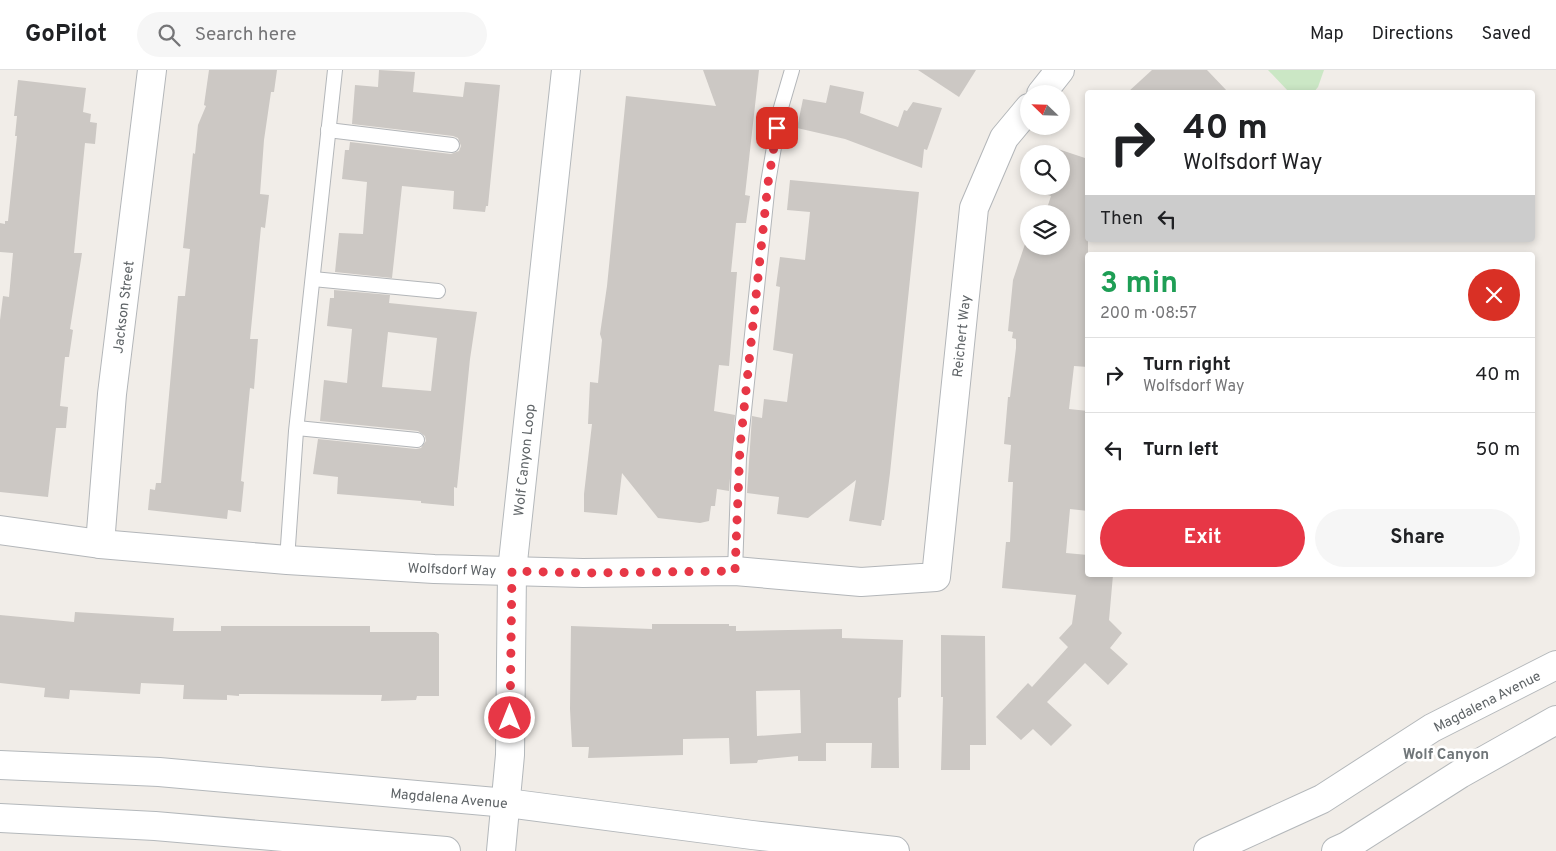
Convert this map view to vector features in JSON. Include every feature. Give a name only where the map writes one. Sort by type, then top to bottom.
[{"type":"street","name":"Jackson Street","points":[[100,544],[112,394],[152,70]]},
{"type":"street","name":"Wolf Canyon Loop","points":[[501,851],[510,755],[512,571],[566,70]]},
{"type":"street","points":[[1048,85],[1060,70]]},
{"type":"street","name":"Reichert Way","points":[[936,577],[974,208],[1004,138],[1020,119]]},
{"type":"street","name":"Wolfsdorf Way","points":[[0,530],[100,544],[287,560],[434,569],[583,573],[735,571],[861,582],[936,577]]},
{"type":"street","name":"Magdalena Avenue","points":[[1208,851],[1322,799],[1432,728],[1556,665]]},
{"type":"street","points":[[1336,851],[1347,846],[1460,774],[1556,720]]},
{"type":"street","name":"Magdalena Avenue","points":[[0,765],[159,772],[507,802],[743,834],[895,851]]},
{"type":"street","points":[[0,818],[155,826],[446,851]]},
{"type":"lane","points":[[287,560],[297,428],[335,70]]},
{"type":"lane","points":[[735,571],[739,458],[768,183],[780,111],[792,70]]},
{"type":"lane","points":[[328,130],[452,146]]},
{"type":"lane","points":[[313,279],[438,292]]},
{"type":"lane","points":[[297,428],[417,440]]},
{"type":"green space","points":[[1268,70],[1324,70],[1316,90],[1287,90]]},
{"type":"building","points":[[209,70],[277,70],[274,92],[271,92],[264,140],[260,194],[269,195],[265,228],[261,227],[250,339],[258,339],[254,389],[250,388],[241,481],[244,482],[241,512],[228,510],[227,519],[148,510],[150,489],[155,490],[156,483],[161,483],[178,296],[185,296],[190,249],[183,248],[193,153],[195,154],[198,125],[206,106],[204,105]]},
{"type":"building","points":[[379,70],[415,72],[413,92],[463,97],[465,82],[500,85],[488,206],[486,206],[485,212],[453,209],[454,191],[402,186],[392,278],[335,272],[339,233],[363,234],[367,182],[342,179],[345,150],[349,150],[350,142],[451,154],[459,151],[461,146],[458,138],[453,136],[352,124],[355,85],[378,87]]},
{"type":"building","points":[[703,70],[759,70],[745,195],[750,196],[746,223],[736,223],[731,272],[737,272],[729,366],[719,365],[714,411],[735,415],[729,491],[717,489],[715,506],[711,506],[709,521],[700,523],[658,518],[622,473],[617,515],[584,512],[584,494],[592,424],[588,424],[590,382],[598,383],[602,340],[600,334],[607,286],[626,96],[716,106]]},
{"type":"building","points":[[918,70],[976,70],[959,97]]},
{"type":"building","points":[[1152,70],[1207,70],[1226,90],[1130,90]]},
{"type":"building","points":[[18,80],[86,88],[83,112],[91,114],[90,122],[97,123],[95,144],[85,143],[74,253],[82,253],[70,329],[73,330],[69,357],[65,357],[60,406],[68,407],[66,428],[56,428],[48,497],[0,492],[0,320],[3,296],[9,297],[13,253],[0,252],[0,223],[5,224],[5,221],[8,221],[17,136],[15,136],[17,116],[14,116]]},
{"type":"building","points":[[830,85],[864,92],[860,113],[898,127],[904,110],[907,111],[913,102],[942,108],[927,150],[924,149],[922,168],[845,139],[797,128],[803,99],[826,103]]},
{"type":"building","points":[[1070,153],[1085,158],[1085,242],[1088,242],[1088,252],[1085,252],[1085,367],[1074,366],[1069,409],[1085,411],[1085,511],[1070,509],[1066,553],[1085,555],[1085,577],[1113,577],[1109,620],[1122,633],[1110,648],[1128,664],[1108,685],[1085,663],[1047,702],[1072,725],[1051,746],[1033,729],[1021,740],[996,717],[1028,683],[1032,687],[1068,647],[1059,638],[1072,624],[1076,595],[1002,588],[1006,542],[1010,542],[1013,482],[1008,482],[1011,445],[1004,444],[1008,397],[1010,397],[1016,348],[1016,339],[1012,338],[1013,332],[1008,331],[1013,280],[1021,255],[1070,255],[1070,205],[1048,205],[1051,196],[1048,195],[1070,195]]},
{"type":"building","points":[[790,180],[919,192],[890,473],[884,520],[882,520],[881,526],[849,521],[856,480],[808,518],[777,514],[779,497],[747,493],[752,416],[762,418],[764,399],[787,402],[793,354],[773,350],[780,287],[776,286],[780,257],[805,260],[810,212],[787,210]]},
{"type":"building","points":[[334,290],[390,295],[389,303],[477,312],[470,359],[457,488],[454,487],[454,506],[421,503],[421,501],[337,494],[338,477],[313,474],[318,439],[416,449],[421,448],[426,441],[425,436],[418,431],[320,421],[324,380],[347,383],[352,329],[327,326],[330,298],[334,298]],"holes":[[[388,332],[437,338],[431,391],[382,387]]]},
{"type":"building","points":[[75,612],[174,618],[173,631],[221,631],[221,626],[370,626],[370,632],[436,632],[439,634],[439,696],[417,696],[416,700],[381,701],[382,695],[239,694],[239,696],[227,695],[227,700],[183,699],[184,685],[141,683],[140,694],[70,690],[69,699],[44,697],[45,688],[0,683],[0,615],[74,622]]},
{"type":"building","points":[[652,624],[729,624],[729,626],[736,626],[736,631],[842,629],[842,638],[903,640],[901,697],[898,698],[899,768],[871,768],[872,743],[826,743],[826,761],[798,761],[798,756],[758,760],[757,763],[730,764],[729,738],[683,739],[683,755],[588,758],[589,747],[572,747],[570,709],[571,626],[652,629]],"holes":[[[800,690],[801,733],[757,736],[756,691]]]},
{"type":"building","points":[[941,635],[985,636],[986,745],[970,745],[970,770],[941,770],[943,697],[941,697]]},
{"type":"district","name":"Wolf Canyon","points":[[1446,754]]},
{"type":"route","points":[[510,718],[512,571],[583,573],[735,571],[740,447],[768,183],[777,128]]}]
